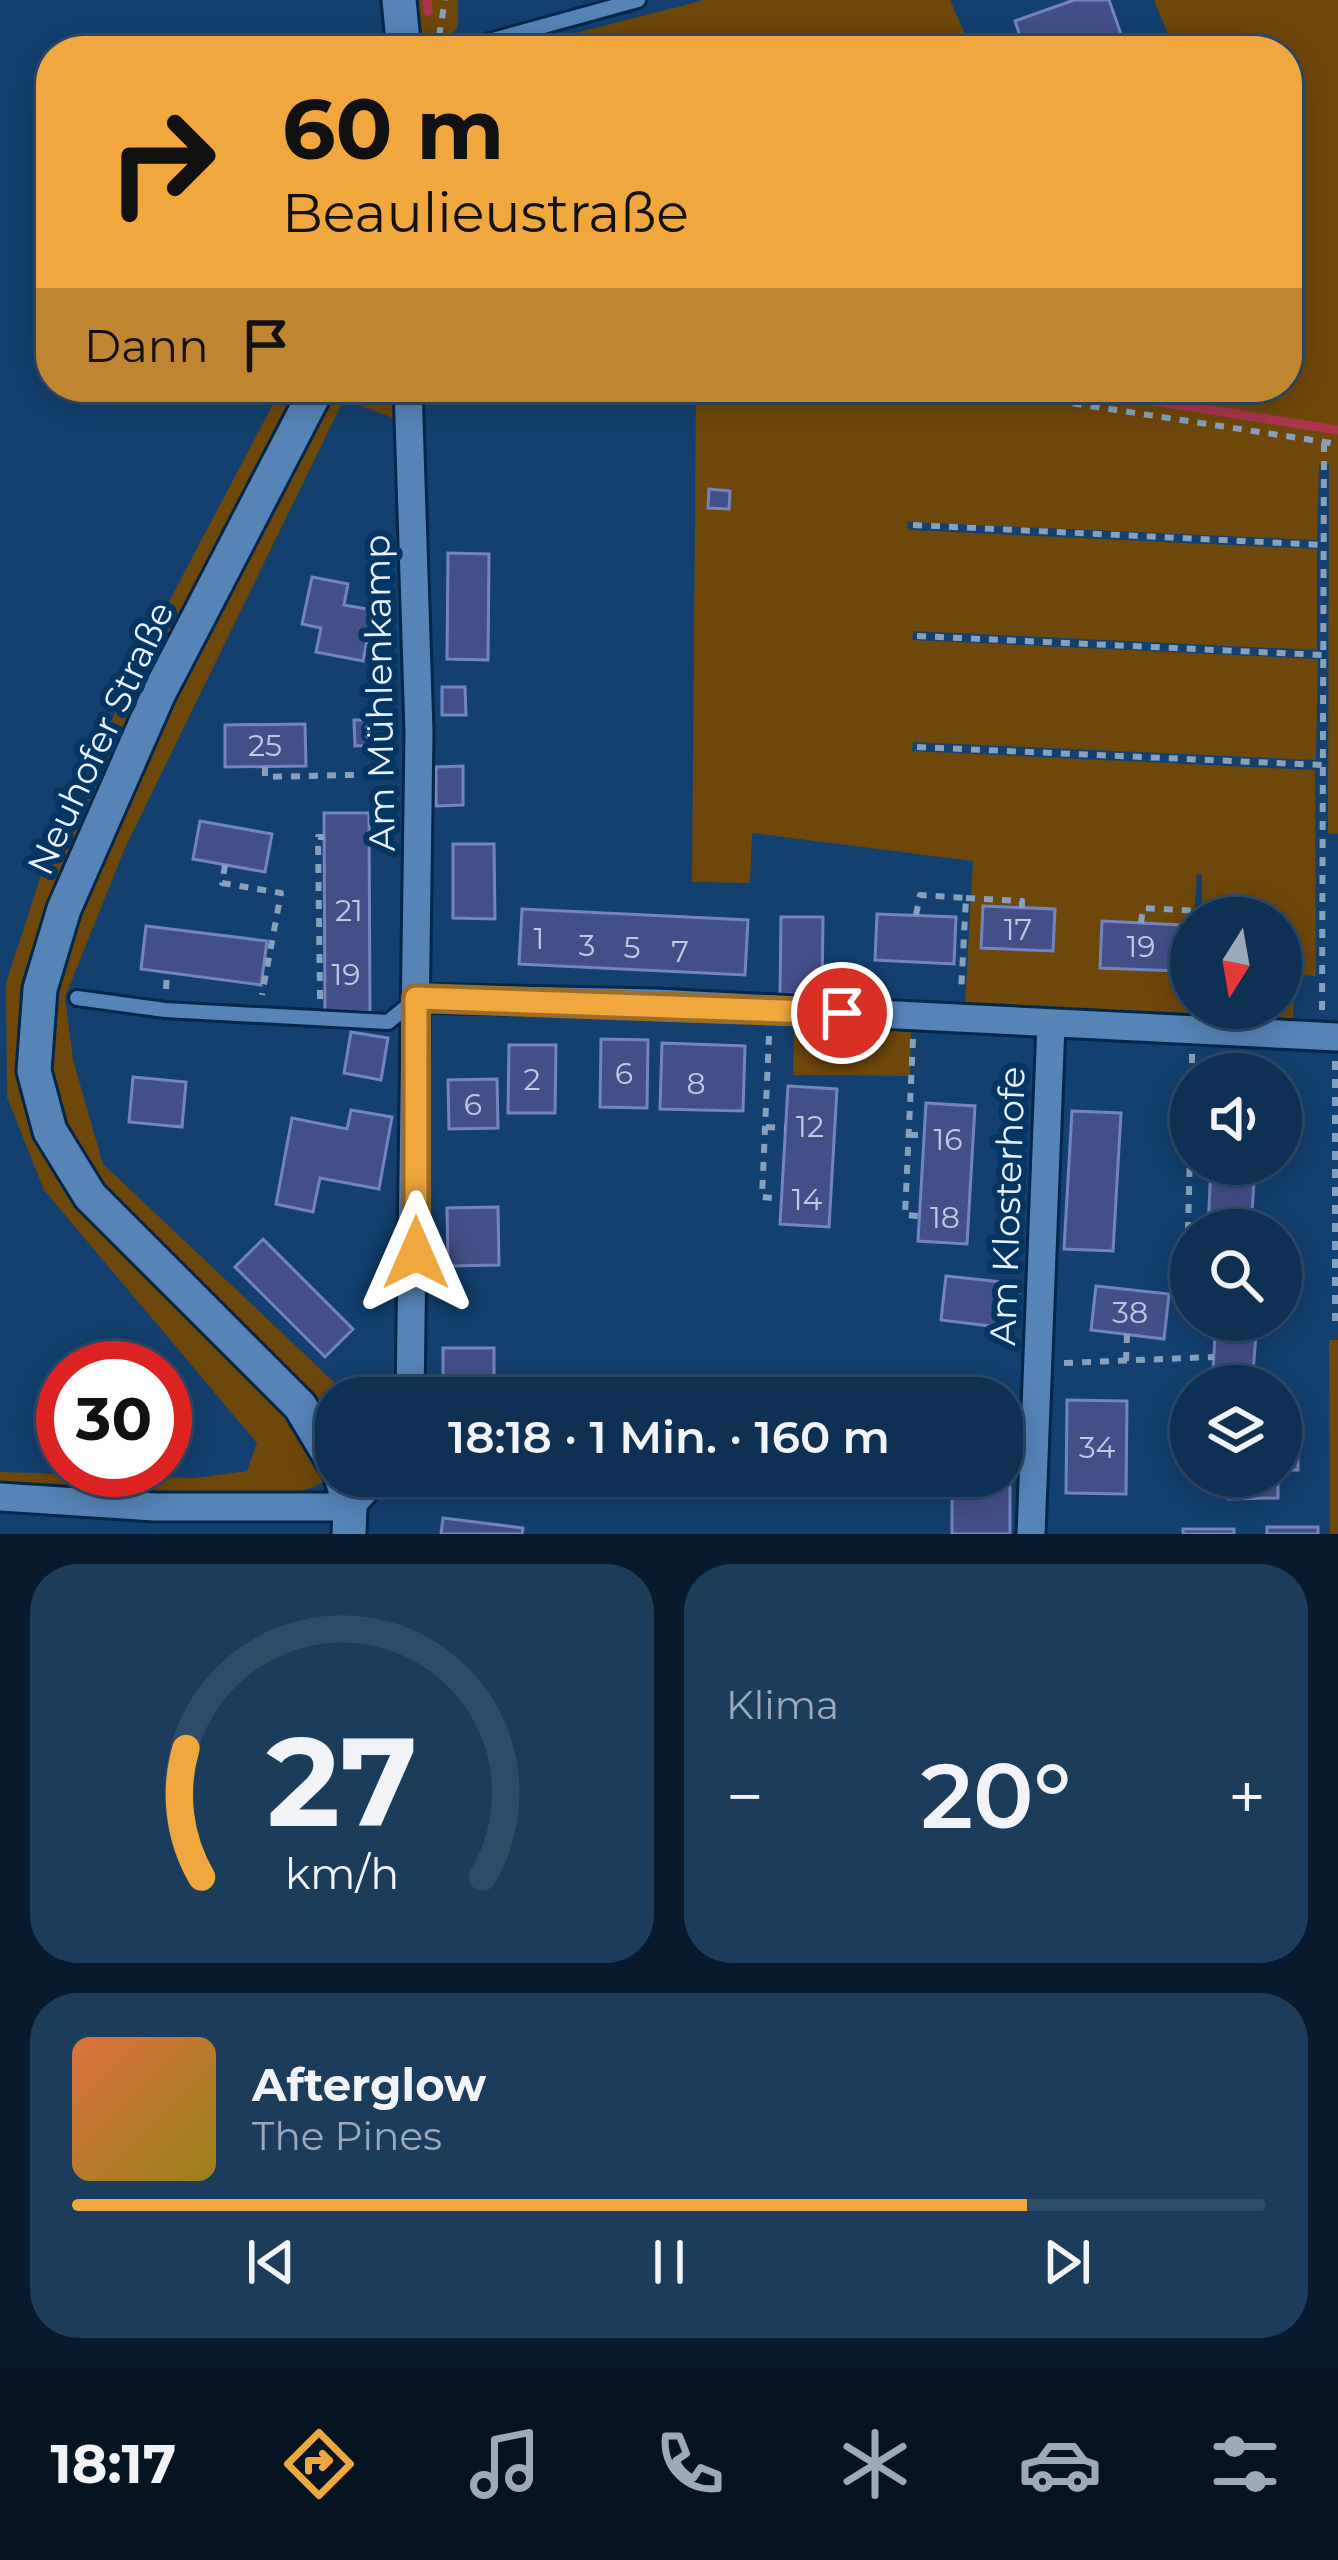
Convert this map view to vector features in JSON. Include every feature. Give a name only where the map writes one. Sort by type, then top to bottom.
[{"type":"street","points":[[399,0],[403,36]]},
{"type":"street","name":"Neuhofer Straße","points":[[311,402],[158,694],[64,909],[40,988],[34,1071],[50,1131],[90,1196],[300,1406],[315,1431]]},
{"type":"street","name":"Am Mühlenkamp","points":[[408,402],[418,773],[410,1377]]},
{"type":"street","points":[[416,998],[770,1008],[1336,1036]]},
{"type":"street","name":"Am Klosterhofe","points":[[1031,1534],[1051,1024]]},
{"type":"street","points":[[0,1497],[155,1507],[347,1506]]},
{"type":"lane","points":[[507,36],[638,0]]},
{"type":"lane","points":[[77,998],[258,1016],[388,1022],[416,998]]},
{"type":"path","points":[[438,36],[445,0]]},
{"type":"path","points":[[1064,402],[1338,444]]},
{"type":"path","points":[[1324,442],[1322,1021],[1336,1036],[1335,1322]]},
{"type":"path","points":[[913,525],[1324,545]]},
{"type":"path","points":[[917,637],[1323,655]]},
{"type":"path","points":[[917,747],[1322,765]]},
{"type":"path","points":[[265,767],[265,777],[418,773]]},
{"type":"path","points":[[320,1020],[318,837],[324,838]]},
{"type":"path","points":[[225,865],[222,884],[281,893],[258,1016]]},
{"type":"path","points":[[916,915],[920,895],[1022,901],[1022,908]]},
{"type":"path","points":[[959,1019],[967,898]]},
{"type":"path","points":[[1141,923],[1143,908],[1170,911]]},
{"type":"path","points":[[770,1008],[762,1197],[781,1199]]},
{"type":"path","points":[[914,1018],[905,1216],[920,1216]]},
{"type":"path","points":[[766,1127],[785,1128]]},
{"type":"path","points":[[909,1135],[924,1136]]},
{"type":"path","points":[[1126,1360],[1127,1334]]},
{"type":"path","points":[[1036,1364],[1214,1357]]},
{"type":"shaded area","points":[[412,0],[458,0],[458,26],[451,36],[419,36]]},
{"type":"shaded area","points":[[704,0],[950,0],[966,36],[564,36]]},
{"type":"shaded area","points":[[1154,0],[1338,0],[1338,834],[1328,834],[1329,465],[1319,465],[1317,540],[907,522],[908,530],[1317,549],[1317,650],[914,631],[912,640],[1318,659],[1316,760],[913,742],[912,751],[1315,770],[1316,976],[1302,975],[1302,897],[1202,897],[1202,874],[1197,874],[1196,897],[1170,897],[1170,1012],[965,1004],[973,861],[752,833],[750,883],[692,882],[696,402],[1302,402],[1302,36],[1169,36]]},
{"type":"shaded area","points":[[274,402],[299,402],[52,907],[33,1121],[293,1418],[315,1459],[315,1484],[304,1490],[223,1500],[103,1497],[192,1497],[192,1478],[247,1471],[257,1443],[192,1366],[192,1341],[171,1341],[44,1190],[7,1097],[6,983],[45,863],[153,632]]},
{"type":"shaded area","points":[[326,402],[343,402],[125,848],[65,997],[73,1060],[103,1164],[329,1377],[315,1377],[315,1412],[133,1226],[81,1162],[56,1114],[49,1047],[65,959],[100,857],[199,641]]},
{"type":"shaded area","points":[[352,402],[399,402],[401,421]]},
{"type":"shaded area","points":[[794,1024],[911,1027],[910,1076],[793,1075]]},
{"type":"shaded area","points":[[1329,1340],[1338,1340],[1338,1534],[1330,1534]]},
{"type":"shaded area","points":[[0,1472],[36,1473],[36,1493],[0,1491]]},
{"type":"building","points":[[1074,0],[1109,0],[1122,36],[1020,36],[1015,21]]},
{"type":"building","points":[[709,489],[730,491],[729,509],[708,508]]},
{"type":"building","points":[[448,553],[489,554],[488,660],[447,659]]},
{"type":"building","points":[[312,577],[348,584],[344,605],[373,610],[363,661],[316,652],[321,628],[302,624]]},
{"type":"building","points":[[442,687],[465,687],[466,715],[442,715]]},
{"type":"building","points":[[354,720],[381,720],[382,745],[355,746]]},
{"type":"building","points":[[305,724],[306,766],[225,767],[225,725]]},
{"type":"building","points":[[463,766],[463,805],[436,806],[436,767]]},
{"type":"building","points":[[324,813],[369,813],[370,1012],[325,1012]]},
{"type":"building","points":[[200,821],[272,834],[265,872],[193,859]]},
{"type":"building","points":[[453,844],[494,844],[495,919],[453,918]]},
{"type":"building","points":[[983,906],[1055,909],[1053,951],[981,948]]},
{"type":"building","points":[[522,909],[748,920],[745,975],[519,964]]},
{"type":"building","points":[[877,914],[956,917],[954,964],[875,960]]},
{"type":"building","points":[[781,917],[823,917],[822,995],[780,994]]},
{"type":"building","points":[[1102,921],[1170,924],[1170,971],[1100,968]]},
{"type":"building","points":[[146,926],[267,941],[261,985],[141,969]]},
{"type":"building","points":[[351,1032],[388,1038],[381,1080],[344,1073]]},
{"type":"building","points":[[601,1039],[648,1040],[647,1108],[600,1107]]},
{"type":"building","points":[[662,1043],[745,1046],[743,1111],[660,1109]]},
{"type":"building","points":[[509,1045],[556,1045],[555,1113],[508,1113]]},
{"type":"building","points":[[133,1077],[186,1082],[182,1127],[129,1122]]},
{"type":"building","points":[[497,1079],[498,1128],[449,1129],[448,1080]]},
{"type":"building","points":[[788,1086],[837,1089],[829,1227],[780,1224]]},
{"type":"building","points":[[926,1103],[975,1106],[967,1244],[918,1241]]},
{"type":"building","points":[[351,1110],[392,1117],[379,1189],[320,1178],[313,1212],[276,1204],[292,1118],[347,1129]]},
{"type":"building","points":[[1072,1111],[1121,1113],[1113,1251],[1064,1249]]},
{"type":"building","points":[[1210,1185],[1254,1185],[1252,1209],[1209,1209]]},
{"type":"building","points":[[498,1207],[499,1265],[448,1266],[447,1208]]},
{"type":"building","points":[[263,1239],[353,1329],[325,1357],[235,1267]]},
{"type":"building","points":[[946,1276],[1020,1284],[1014,1329],[941,1320]]},
{"type":"building","points":[[1096,1286],[1169,1294],[1164,1339],[1091,1330]]},
{"type":"building","points":[[1215,1341],[1256,1341],[1254,1365],[1213,1365]]},
{"type":"building","points":[[443,1348],[494,1348],[494,1377],[443,1377]]},
{"type":"building","points":[[1067,1400],[1127,1401],[1126,1494],[1066,1493]]},
{"type":"building","points":[[952,1497],[1010,1497],[1010,1534],[952,1534]]},
{"type":"building","points":[[443,1518],[523,1528],[522,1534],[441,1534]]},
{"type":"building","points":[[1267,1527],[1318,1527],[1318,1534],[1267,1534]]},
{"type":"building","points":[[1183,1529],[1234,1529],[1234,1534],[1183,1534]]},
{"type":"waterway","points":[[427,0],[428,12]]},
{"type":"waterway","points":[[1160,402],[1338,430]]},
{"type":"route","points":[[416,1253],[416,998],[842,1013]]}]
